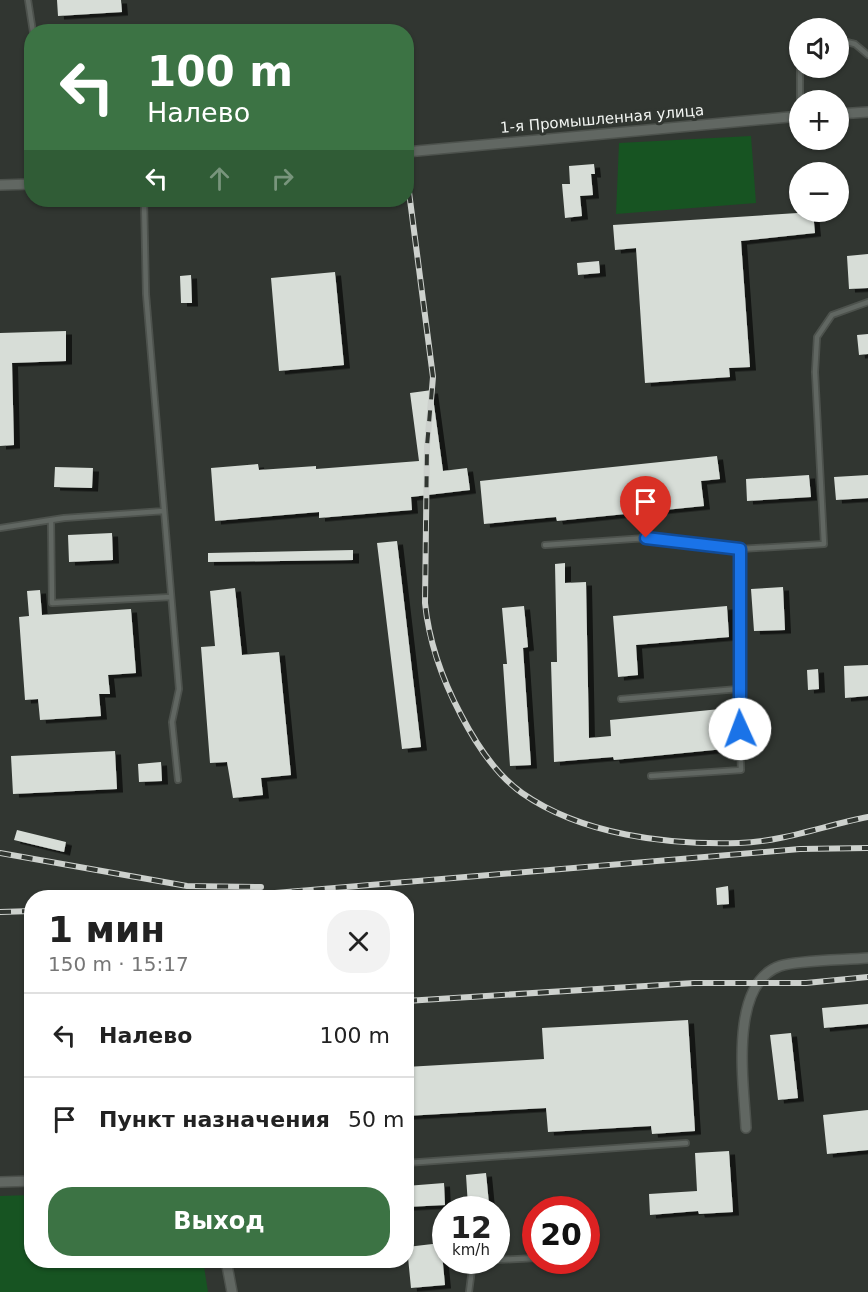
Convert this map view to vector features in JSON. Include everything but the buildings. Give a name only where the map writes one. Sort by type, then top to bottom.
[{"type":"street","points":[[849,113],[868,112]]},
{"type":"street","name":"1-я Промышленная улица","points":[[414,151],[789,117]]},
{"type":"street","points":[[0,185],[24,184]]},
{"type":"street","points":[[746,1128],[745,1010],[757,983],[780,966],[868,958]]},
{"type":"street","points":[[0,1182],[24,1181]]},
{"type":"street","points":[[228,1268],[232,1292]]},
{"type":"lane","points":[[28,0],[32,24]]},
{"type":"lane","points":[[849,43],[855,44],[868,55]]},
{"type":"lane","points":[[144,207],[146,294],[179,689],[172,722],[177,780]]},
{"type":"lane","points":[[545,545],[646,538],[740,549],[824,544],[815,372],[818,337],[832,315],[868,302]]},
{"type":"lane","points":[[0,528],[51,520],[164,511]]},
{"type":"lane","points":[[51,520],[52,603],[171,597]]},
{"type":"lane","points":[[651,776],[741,770],[738,689],[740,549]]},
{"type":"lane","points":[[621,699],[738,689]]},
{"type":"lane","points":[[414,1162],[686,1143]]},
{"type":"lane","points":[[469,1292],[471,1274]]},
{"type":"green space","points":[[751,136],[756,203],[616,214],[619,143]]},
{"type":"green space","points":[[24,1195],[24,1268],[204,1268],[208,1292],[0,1292],[0,1196]]},
{"type":"railway","points":[[411,207],[433,377],[427,446],[425,603],[437,660],[454,701],[479,747],[503,777],[522,793],[571,819],[626,834],[683,842],[755,842],[868,817]]},
{"type":"railway","points":[[310,890],[800,849],[868,848]]},
{"type":"railway","points":[[0,853],[187,886],[261,887]]},
{"type":"railway","points":[[0,912],[24,911]]},
{"type":"railway","points":[[414,1000],[694,983],[806,983],[868,977]]},
{"type":"route","points":[[646,538],[740,549],[738,689],[740,729]]}]
